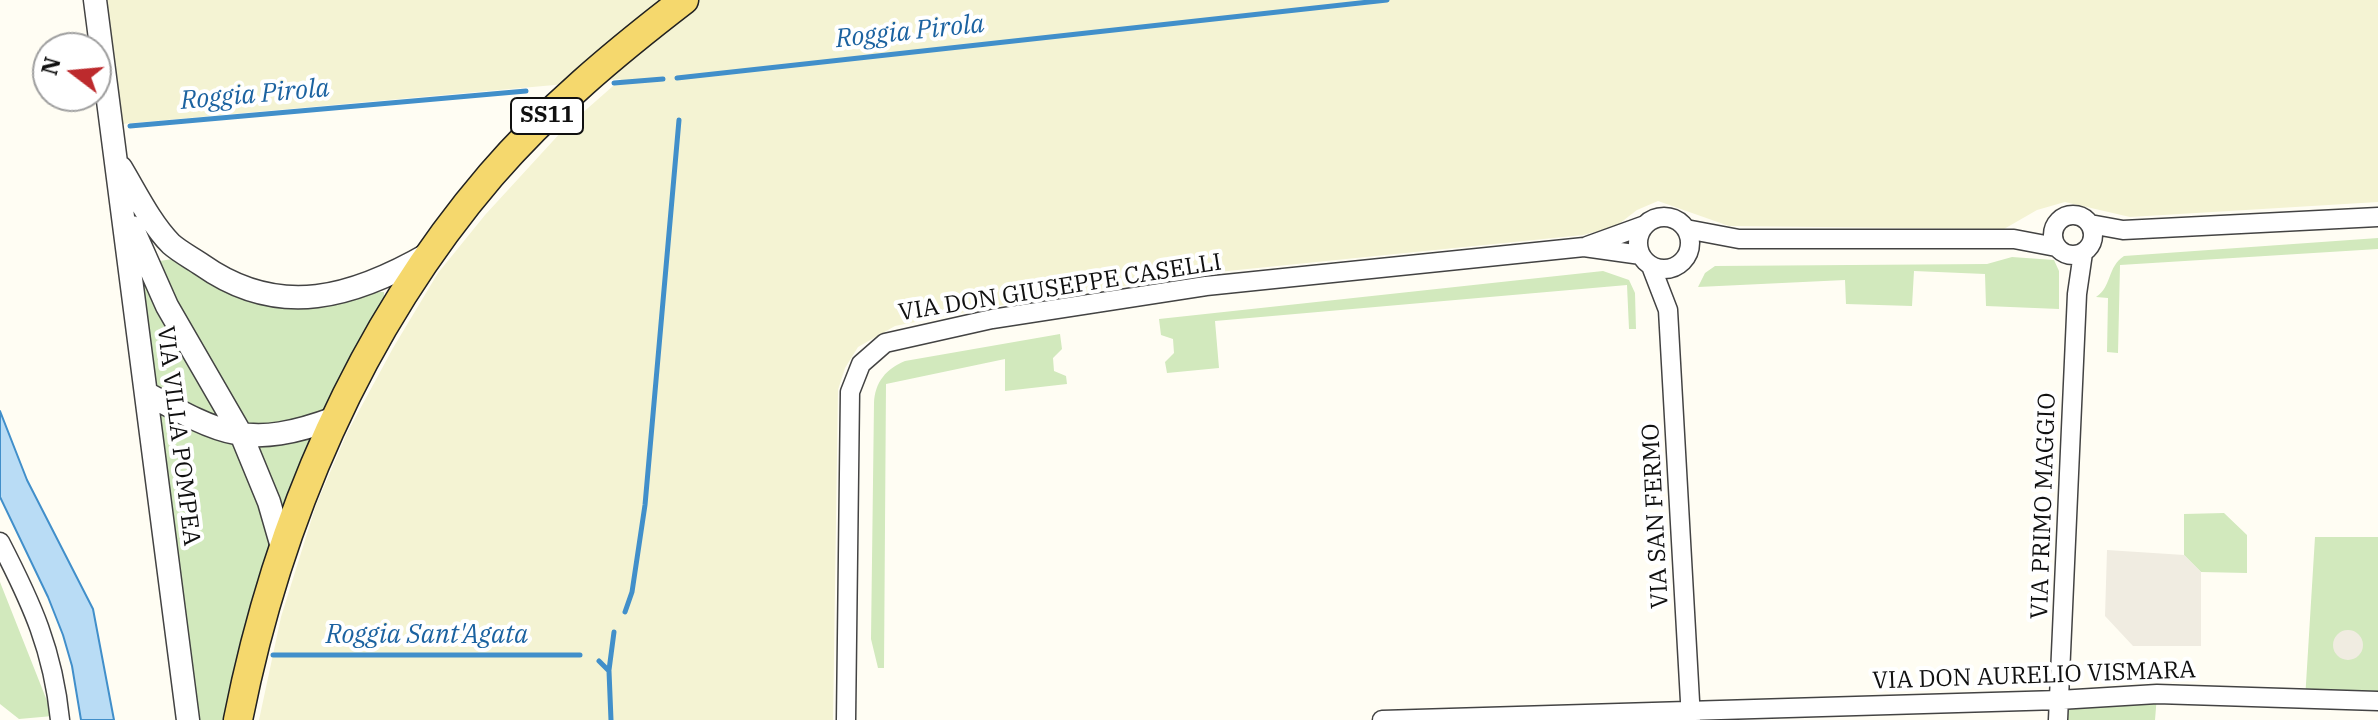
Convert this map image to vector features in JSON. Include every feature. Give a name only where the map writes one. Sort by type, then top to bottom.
[{"type":"main road","name":"SS11","points":[[335,418],[392,315],[431,253],[491,176],[525,138],[607,62],[684,0]]},
{"type":"main road","points":[[238,720],[259,624],[282,547],[335,418]]},
{"type":"street","name":"VIA VILLA POMPEA","points":[[95,0],[121,200],[137,258],[146,393],[188,720]]},
{"type":"street","points":[[116,159],[172,245],[218,276],[254,290],[280,297],[342,294],[401,270],[431,253]]},
{"type":"street","points":[[2014,239],[2054,226],[2073,214],[2089,239]]},
{"type":"street","points":[[1668,310],[1638,237],[1645,225],[1666,216],[1686,229],[1739,239],[2014,239],[2059,249],[2070,255],[2089,239],[2123,230],[2378,217]]},
{"type":"street","name":"VIA DON GIUSEPPE CASELLI","points":[[846,720],[850,392],[861,364],[876,348],[899,338],[992,319],[1206,286],[1584,247],[1645,225]]},
{"type":"street","name":"VIA PRIMO MAGGIO","points":[[2054,226],[2059,249],[2077,294]]},
{"type":"street","points":[[1668,310],[1684,258],[1686,229]]},
{"type":"street","points":[[1646,260],[1664,269],[1684,258],[1739,239]]},
{"type":"street","name":"VIA PRIMO MAGGIO","points":[[2058,720],[2077,294],[2089,239]]},
{"type":"street","name":"VIA DON GIUSEPPE CASELLI","points":[[1584,247],[1646,260]]},
{"type":"street","points":[[137,258],[241,434],[269,502],[282,547]]},
{"type":"street","name":"VIA SAN FERMO","points":[[1668,310],[1691,715]]},
{"type":"street","points":[[146,393],[203,425],[241,434],[288,433],[335,418]]},
{"type":"street","points":[[0,542],[41,626],[50,653],[60,720]]},
{"type":"street","name":"VIA DON AURELIO VISMARA","points":[[1382,720],[1691,715],[2157,694],[2378,701]]},
{"type":"green space","points":[[103,0],[2378,0],[2378,202],[2130,217],[2065,202],[2037,210],[2004,229],[1729,226],[1658,201],[1637,210],[1615,227],[1583,235],[1208,273],[990,307],[895,326],[858,347],[845,368],[838,390],[833,720],[259,720],[281,617],[316,505],[347,433],[393,348],[438,273],[485,215],[563,130],[621,79],[122,124],[112,59],[112,32],[108,32]]},
{"type":"green space","points":[[2378,238],[2378,249],[2120,265],[2118,353],[2107,352],[2108,298],[2096,297],[2124,256]]},
{"type":"green space","points":[[2012,257],[2054,260],[2059,271],[2059,309],[1986,306],[1985,274],[1914,271],[1912,306],[1846,304],[1845,280],[1698,287],[1705,273],[1715,266],[1987,264]]},
{"type":"green space","points":[[178,258],[237,294],[384,292],[384,304],[325,408],[281,511],[250,615],[228,720],[198,720],[136,265]]},
{"type":"green space","points":[[1603,271],[1629,280],[1635,293],[1636,329],[1629,329],[1627,285],[1215,321],[1219,368],[1167,373],[1165,362],[1174,353],[1173,339],[1161,335],[1159,319]]},
{"type":"green space","points":[[1060,334],[1062,349],[1053,358],[1054,371],[1066,376],[1067,384],[1005,391],[1005,359],[886,384],[884,668],[878,668],[871,639],[874,403],[879,383],[887,372],[905,361]]},
{"type":"green space","points":[[2224,513],[2247,535],[2247,573],[2201,572],[2184,555],[2184,514]]},
{"type":"green space","points":[[2315,537],[2378,537],[2378,701],[2305,700]]},
{"type":"green space","points":[[0,582],[53,716],[19,719],[0,704]]},
{"type":"green space","points":[[2157,695],[2155,720],[2059,720],[2060,701]]},
{"type":"shaded area","points":[[2107,550],[2184,555],[2201,572],[2201,646],[2133,646],[2105,616]]},
{"type":"shaded area","points":[[2348,630],[2359,634],[2363,645],[2359,656],[2348,660],[2337,656],[2333,645],[2337,634]]},
{"type":"water","points":[[0,411],[27,480],[93,609],[114,720],[81,720],[63,635],[0,497]]},
{"type":"waterway","name":"Roggia Pirola","points":[[677,78],[1387,0]]},
{"type":"waterway","name":"Roggia Pirola","points":[[614,83],[663,79]]},
{"type":"waterway","name":"Roggia Pirola","points":[[130,126],[526,91]]},
{"type":"waterway","points":[[625,612],[632,592],[645,505],[679,120]]},
{"type":"waterway","points":[[609,670],[614,632]]},
{"type":"waterway","name":"Roggia Sant'Agata","points":[[273,655],[580,655]]},
{"type":"waterway","name":"Roggia Sant'Agata","points":[[599,661],[609,671],[611,720]]}]
